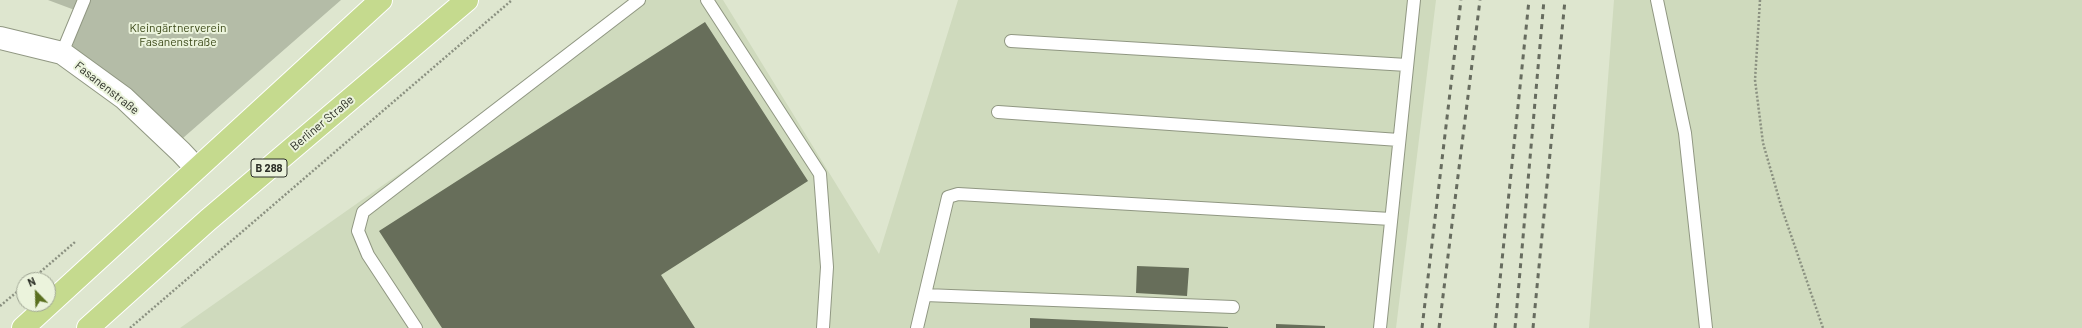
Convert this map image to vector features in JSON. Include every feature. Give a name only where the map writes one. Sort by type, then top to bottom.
[{"type":"main road","points":[[23,328],[381,0]]},
{"type":"main road","name":"Berliner Straße","points":[[88,328],[214,215],[467,0]]},
{"type":"street","name":"Fasanenstraße","points":[[0,38],[62,53],[124,98],[196,168]]},
{"type":"lane","points":[[62,53],[84,0]]},
{"type":"lane","points":[[416,328],[368,254],[358,231],[363,212],[639,0]]},
{"type":"lane","points":[[707,0],[820,174],[827,267],[823,328]]},
{"type":"lane","points":[[1380,328],[1414,0]]},
{"type":"lane","points":[[1658,0],[1685,134],[1706,328]]},
{"type":"lane","points":[[1011,41],[1407,65]]},
{"type":"lane","points":[[998,112],[1399,140]]},
{"type":"lane","points":[[917,328],[948,197],[958,194],[1391,219]]},
{"type":"lane","points":[[925,295],[1234,307]]},
{"type":"path","points":[[130,328],[512,0]]},
{"type":"path","points":[[1760,0],[1755,80],[1763,144],[1782,209],[1823,328]]},
{"type":"path","points":[[0,306],[16,293]]},
{"type":"shaded area","points":[[634,0],[723,0],[879,254],[958,0],[1436,0],[1396,328],[180,328],[416,162]]},
{"type":"shaded area","points":[[1614,0],[2082,0],[2082,328],[1589,328]]},
{"type":"green space","name":"Kleingärtnerverein Fasanenstraße","points":[[48,0],[341,0],[183,138],[131,91],[72,49],[80,12]]},
{"type":"building","points":[[705,22],[808,181],[661,275],[695,328],[442,328],[379,231]]},
{"type":"building","points":[[1137,266],[1189,268],[1187,296],[1136,293]]},
{"type":"building","points":[[1030,318],[1228,327],[1228,328],[1030,328]]},
{"type":"building","points":[[1276,324],[1325,326],[1325,328],[1276,328]]},
{"type":"railway","points":[[1422,328],[1461,0]]},
{"type":"railway","points":[[1439,328],[1480,0]]},
{"type":"railway","points":[[1495,328],[1529,0]]},
{"type":"railway","points":[[1515,328],[1544,0]]},
{"type":"railway","points":[[1533,328],[1565,0]]}]
